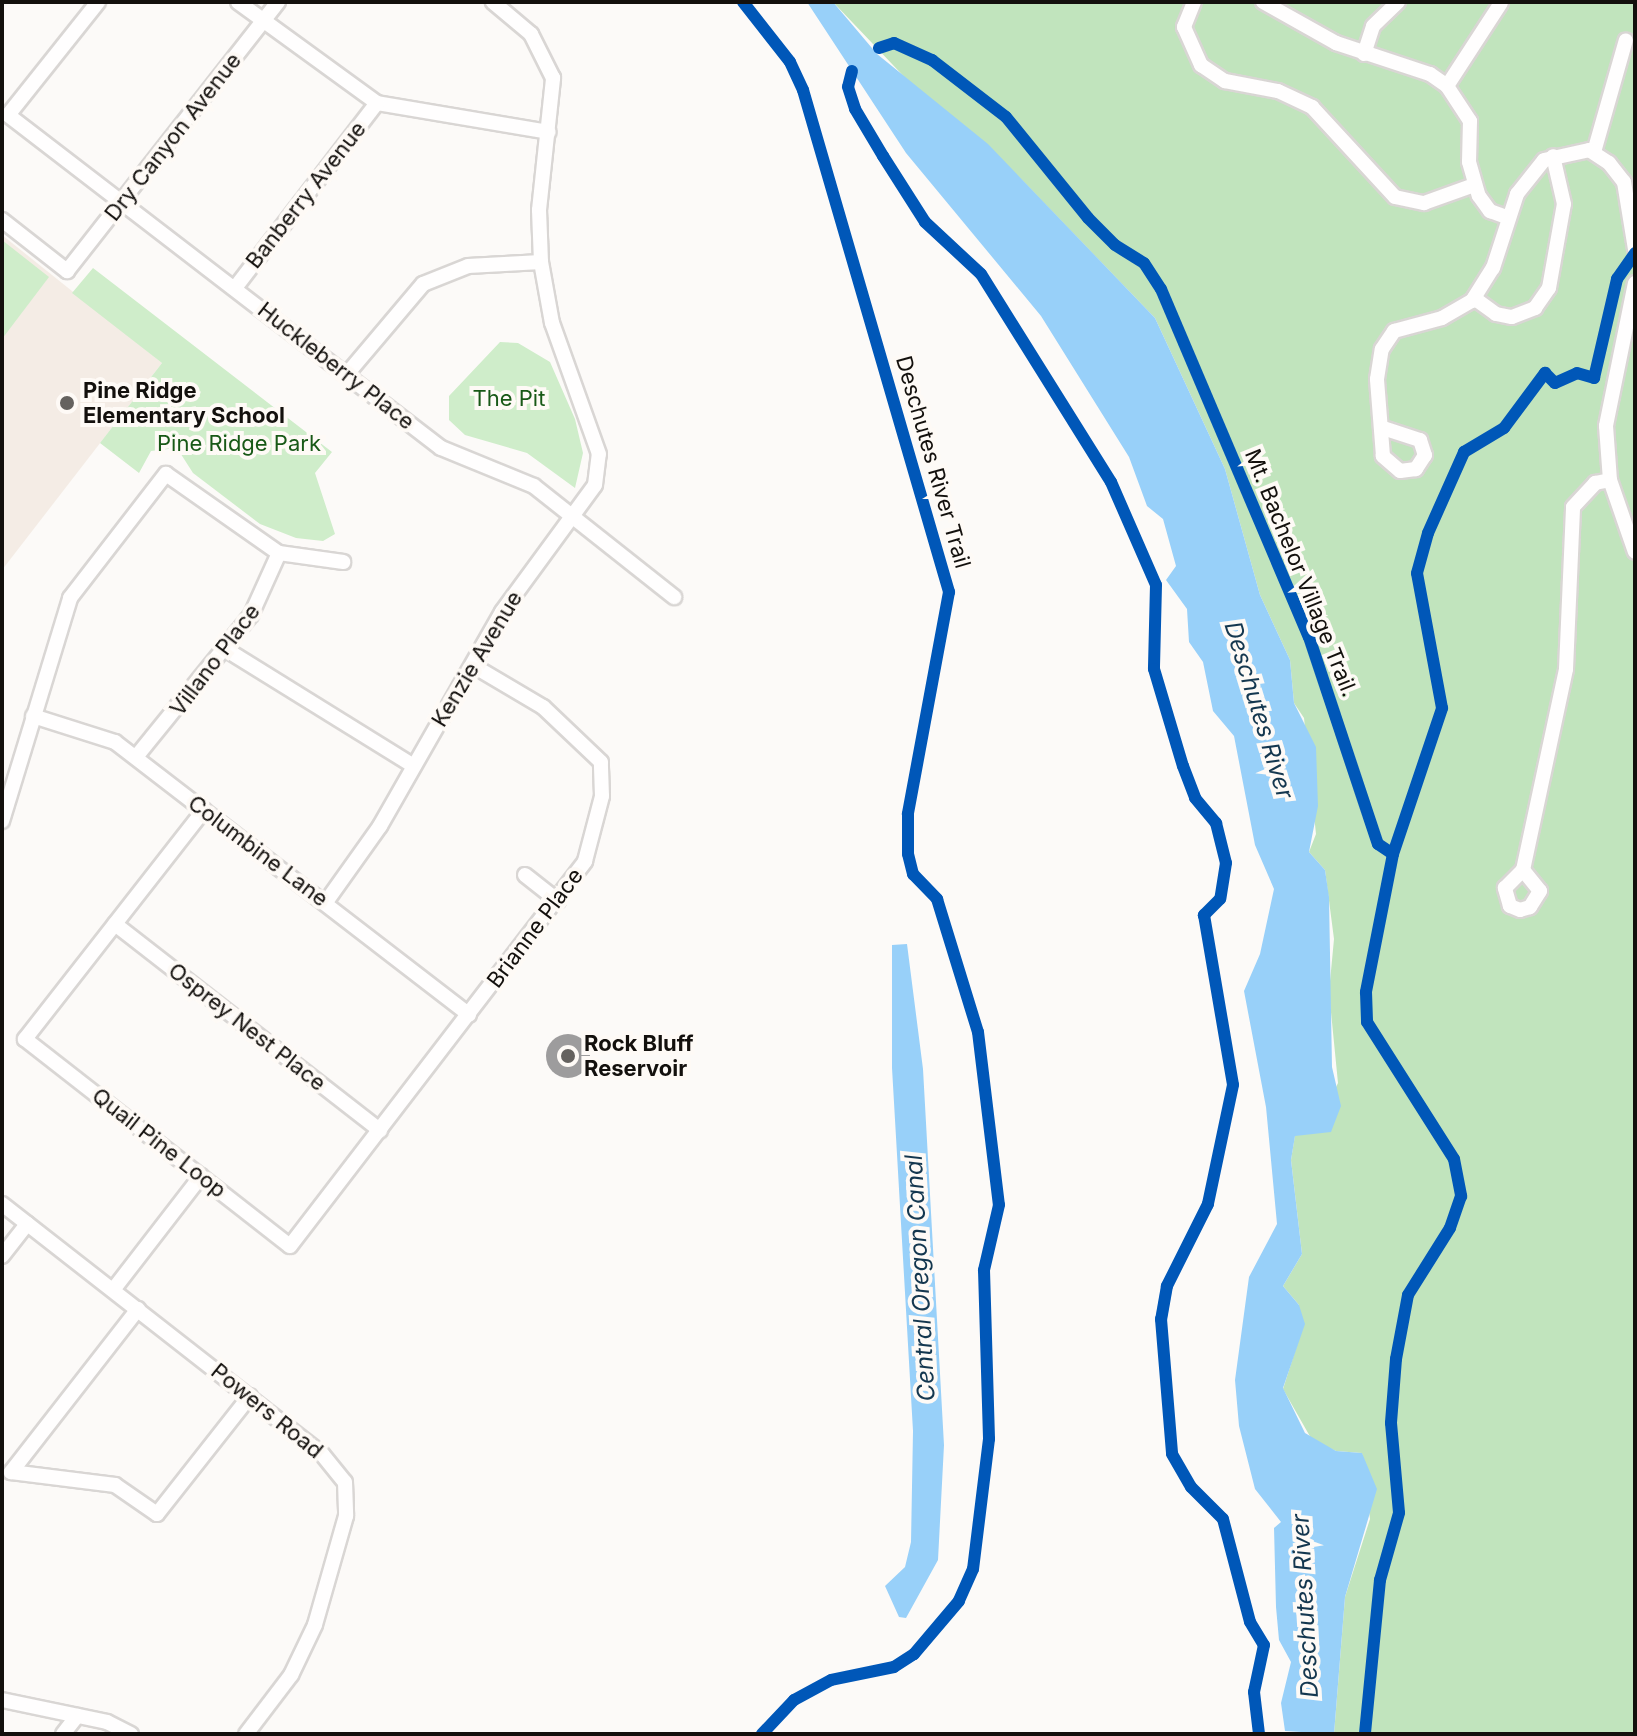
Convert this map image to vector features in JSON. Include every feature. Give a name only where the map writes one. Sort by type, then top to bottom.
[{"type":"street","name":"Huckleberry Place","points":[[98,2],[8,115],[441,448],[518,476],[674,597]]},
{"type":"street","points":[[238,2],[377,103],[549,132]]},
{"type":"street","name":"Dry Canyon Avenue","points":[[2,220],[67,271],[278,2]]},
{"type":"street","name":"Kenzie Avenue","points":[[326,902],[414,766],[502,612],[595,485],[599,454],[552,323],[541,262],[540,196],[554,93],[548,62],[531,34],[493,2]]},
{"type":"street","points":[[1194,2],[1184,27],[1201,65],[1225,81],[1278,91],[1312,107],[1395,197],[1424,203],[1474,185]]},
{"type":"street","points":[[1364,54],[1373,26],[1398,2]]},
{"type":"street","points":[[1447,86],[1501,3]]},
{"type":"street","points":[[1273,4],[1364,54],[1430,74],[1447,86],[1470,121],[1474,185],[1490,211],[1509,218]]},
{"type":"street","points":[[1594,152],[1626,40]]},
{"type":"street","name":"Banberry Avenue","points":[[235,288],[377,103]]},
{"type":"street","points":[[1383,428],[1377,379],[1386,341],[1394,331],[1442,318],[1474,298],[1493,268],[1524,184],[1553,156],[1594,152],[1629,180],[1635,249]]},
{"type":"street","points":[[1474,298],[1496,314],[1512,317],[1535,308],[1549,288],[1564,204],[1553,156]]},
{"type":"street","points":[[347,374],[423,284],[468,266],[541,262]]},
{"type":"street","points":[[1635,283],[1606,426],[1610,480],[1635,552]]},
{"type":"street","points":[[2,821],[70,598],[166,474],[279,553],[343,562]]},
{"type":"street","points":[[1523,870],[1566,669],[1573,507],[1595,483],[1610,480]]},
{"type":"street","name":"Villano Place","points":[[136,757],[225,649],[264,594],[279,553]]},
{"type":"street","points":[[225,649],[414,766]]},
{"type":"street","name":"Brianne Place","points":[[469,1015],[558,901],[585,861],[602,796],[601,762],[543,707],[472,665]]},
{"type":"street","name":"Columbine Lane","points":[[33,716],[99,734],[136,757],[469,1015]]},
{"type":"street","name":"Quail Pine Loop","points":[[204,810],[25,1039],[290,1246],[469,1015]]},
{"type":"street","points":[[525,875],[558,901]]},
{"type":"street","name":"Osprey Nest Place","points":[[115,924],[380,1130]]},
{"type":"street","points":[[113,1290],[201,1176]]},
{"type":"street","name":"Powers Road","points":[[2,1204],[250,1396],[336,1468],[349,1497],[305,1649],[246,1734]]},
{"type":"street","points":[[2,1256],[27,1224]]},
{"type":"street","points":[[138,1309],[11,1472],[115,1485],[157,1514],[250,1396]]},
{"type":"street","points":[[2,1700],[77,1716],[131,1734]]},
{"type":"street","points":[[63,1734],[77,1716]]},
{"type":"shaded area","name":"Pine Ridge Elementary School","points":[[2,235],[162,363],[2,570]]},
{"type":"green space","points":[[833,2],[1635,2],[1635,1734],[1334,1734],[1345,1597],[1370,1519],[1362,1453],[1336,1451],[1312,1440],[1283,1389],[1298,1342],[1299,1305],[1283,1286],[1302,1254],[1291,1160],[1295,1135],[1314,1133],[1338,1083],[1329,992],[1334,939],[1325,870],[1309,852],[1316,834],[1304,718],[1294,703],[1290,660],[1260,595],[1225,469],[1155,318],[1022,180],[912,85]]},
{"type":"green space","points":[[2,240],[49,277],[2,339]]},
{"type":"green space","name":"Pine Ridge Park","points":[[93,268],[332,452],[315,473],[335,534],[323,541],[296,538],[260,524],[193,473],[177,448],[151,451],[139,473],[100,443],[162,363],[72,293]]},
{"type":"green space","name":"The Pit","points":[[500,342],[518,343],[550,362],[575,419],[583,453],[575,488],[527,453],[465,435],[449,420],[449,396]]},
{"type":"water","name":"Deschutes River","points":[[807,2],[833,2],[877,54],[988,144],[1155,318],[1225,469],[1260,595],[1290,660],[1294,703],[1316,747],[1318,806],[1309,852],[1325,870],[1329,897],[1332,1067],[1341,1106],[1331,1132],[1295,1136],[1291,1160],[1302,1254],[1283,1286],[1299,1305],[1305,1324],[1283,1388],[1305,1433],[1336,1451],[1362,1453],[1377,1489],[1345,1597],[1334,1734],[1285,1731],[1281,1703],[1291,1662],[1279,1640],[1276,1607],[1274,1528],[1281,1522],[1255,1489],[1239,1426],[1235,1380],[1249,1277],[1277,1224],[1266,1107],[1244,991],[1260,954],[1274,889],[1255,845],[1234,736],[1213,711],[1203,662],[1189,642],[1187,609],[1166,580],[1176,566],[1163,519],[1147,506],[1129,457],[1041,316],[906,153]]},
{"type":"water","name":"Central Oregon Canal","points":[[907,944],[923,1069],[944,1445],[938,1560],[906,1618],[899,1617],[885,1586],[905,1567],[911,1542],[913,1431],[892,1068],[892,945]]},
{"type":"building","name":"Rock Bluff Reservoir","points":[[568,1034],[584,1040],[590,1056],[584,1072],[568,1078],[552,1072],[546,1056],[552,1040]]},
{"type":"cycle path","name":"Deschutes River Trail","points":[[743,2],[790,62],[803,90],[949,592],[908,814],[908,854],[913,874],[937,899],[978,1032],[999,1205],[984,1270],[989,1439],[973,1569],[959,1601],[914,1654],[894,1667],[831,1680],[794,1700],[762,1734]]},
{"type":"cycle path","name":"Mt. Bachelor Village Trail.","points":[[879,48],[894,43],[932,60],[1006,117],[1088,218],[1115,245],[1144,263],[1161,289],[1309,637],[1378,844],[1393,854],[1366,992],[1367,1022],[1454,1159],[1461,1196],[1450,1228],[1408,1295],[1396,1359],[1391,1423],[1399,1513],[1380,1580],[1365,1734]]},
{"type":"cycle path","points":[[852,71],[848,87],[855,109],[883,156],[925,222],[981,274],[1111,482],[1156,585],[1154,669],[1183,766],[1195,798],[1216,823],[1226,863],[1220,899],[1204,915],[1233,1085],[1208,1204],[1167,1286],[1161,1319],[1172,1454],[1191,1487],[1223,1519],[1250,1622],[1264,1645],[1254,1692],[1259,1734]]},
{"type":"cycle path","points":[[1393,854],[1442,708],[1417,573],[1428,533],[1464,452],[1504,428],[1545,373],[1555,383],[1577,373],[1594,378],[1617,279],[1635,253]]},
{"type":"place","name":"Pine Ridge Elementary School","points":[[67,403]]},
{"type":"place","name":"Rock Bluff Reservoir","points":[[568,1056]]}]
